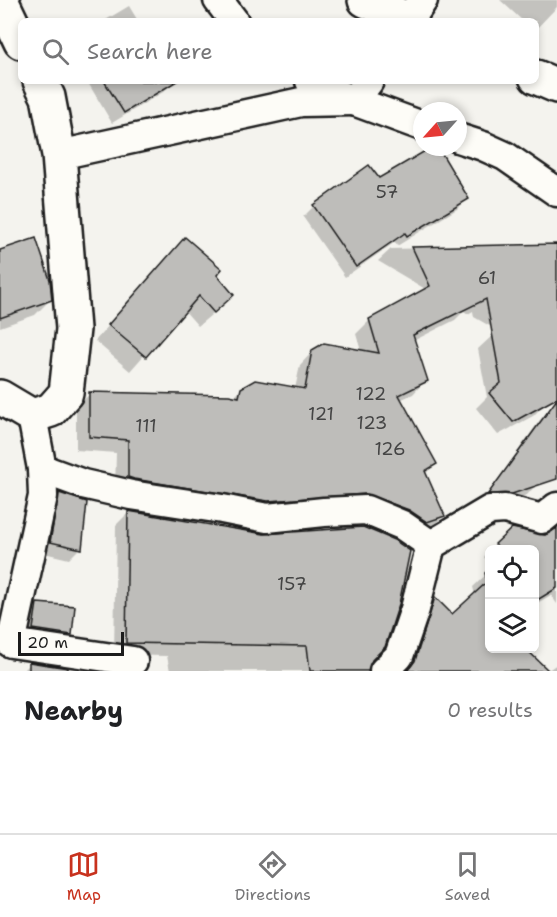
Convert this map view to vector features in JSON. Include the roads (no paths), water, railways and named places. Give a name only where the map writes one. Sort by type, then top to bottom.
[{"type":"street","points":[[1,0],[18,36]]},
{"type":"street","points":[[218,0],[232,18]]},
{"type":"street","points":[[365,0],[404,18]]},
{"type":"street","points":[[412,18],[423,0]]},
{"type":"street","points":[[539,78],[557,86]]},
{"type":"street","points":[[0,397],[32,416],[51,410],[66,393],[73,330],[59,155],[48,97],[42,84]]},
{"type":"street","points":[[326,84],[362,91],[413,121]]},
{"type":"street","points":[[59,155],[301,102],[362,91]]},
{"type":"street","points":[[467,141],[505,156],[557,192]]},
{"type":"street","points":[[32,416],[42,469],[43,496],[11,644],[133,661]]},
{"type":"street","points":[[42,469],[83,484],[122,493],[267,518],[366,510],[402,525],[431,545]]},
{"type":"street","points":[[384,671],[399,656],[415,609],[431,545],[490,510],[505,509],[542,519],[557,507]]}]
